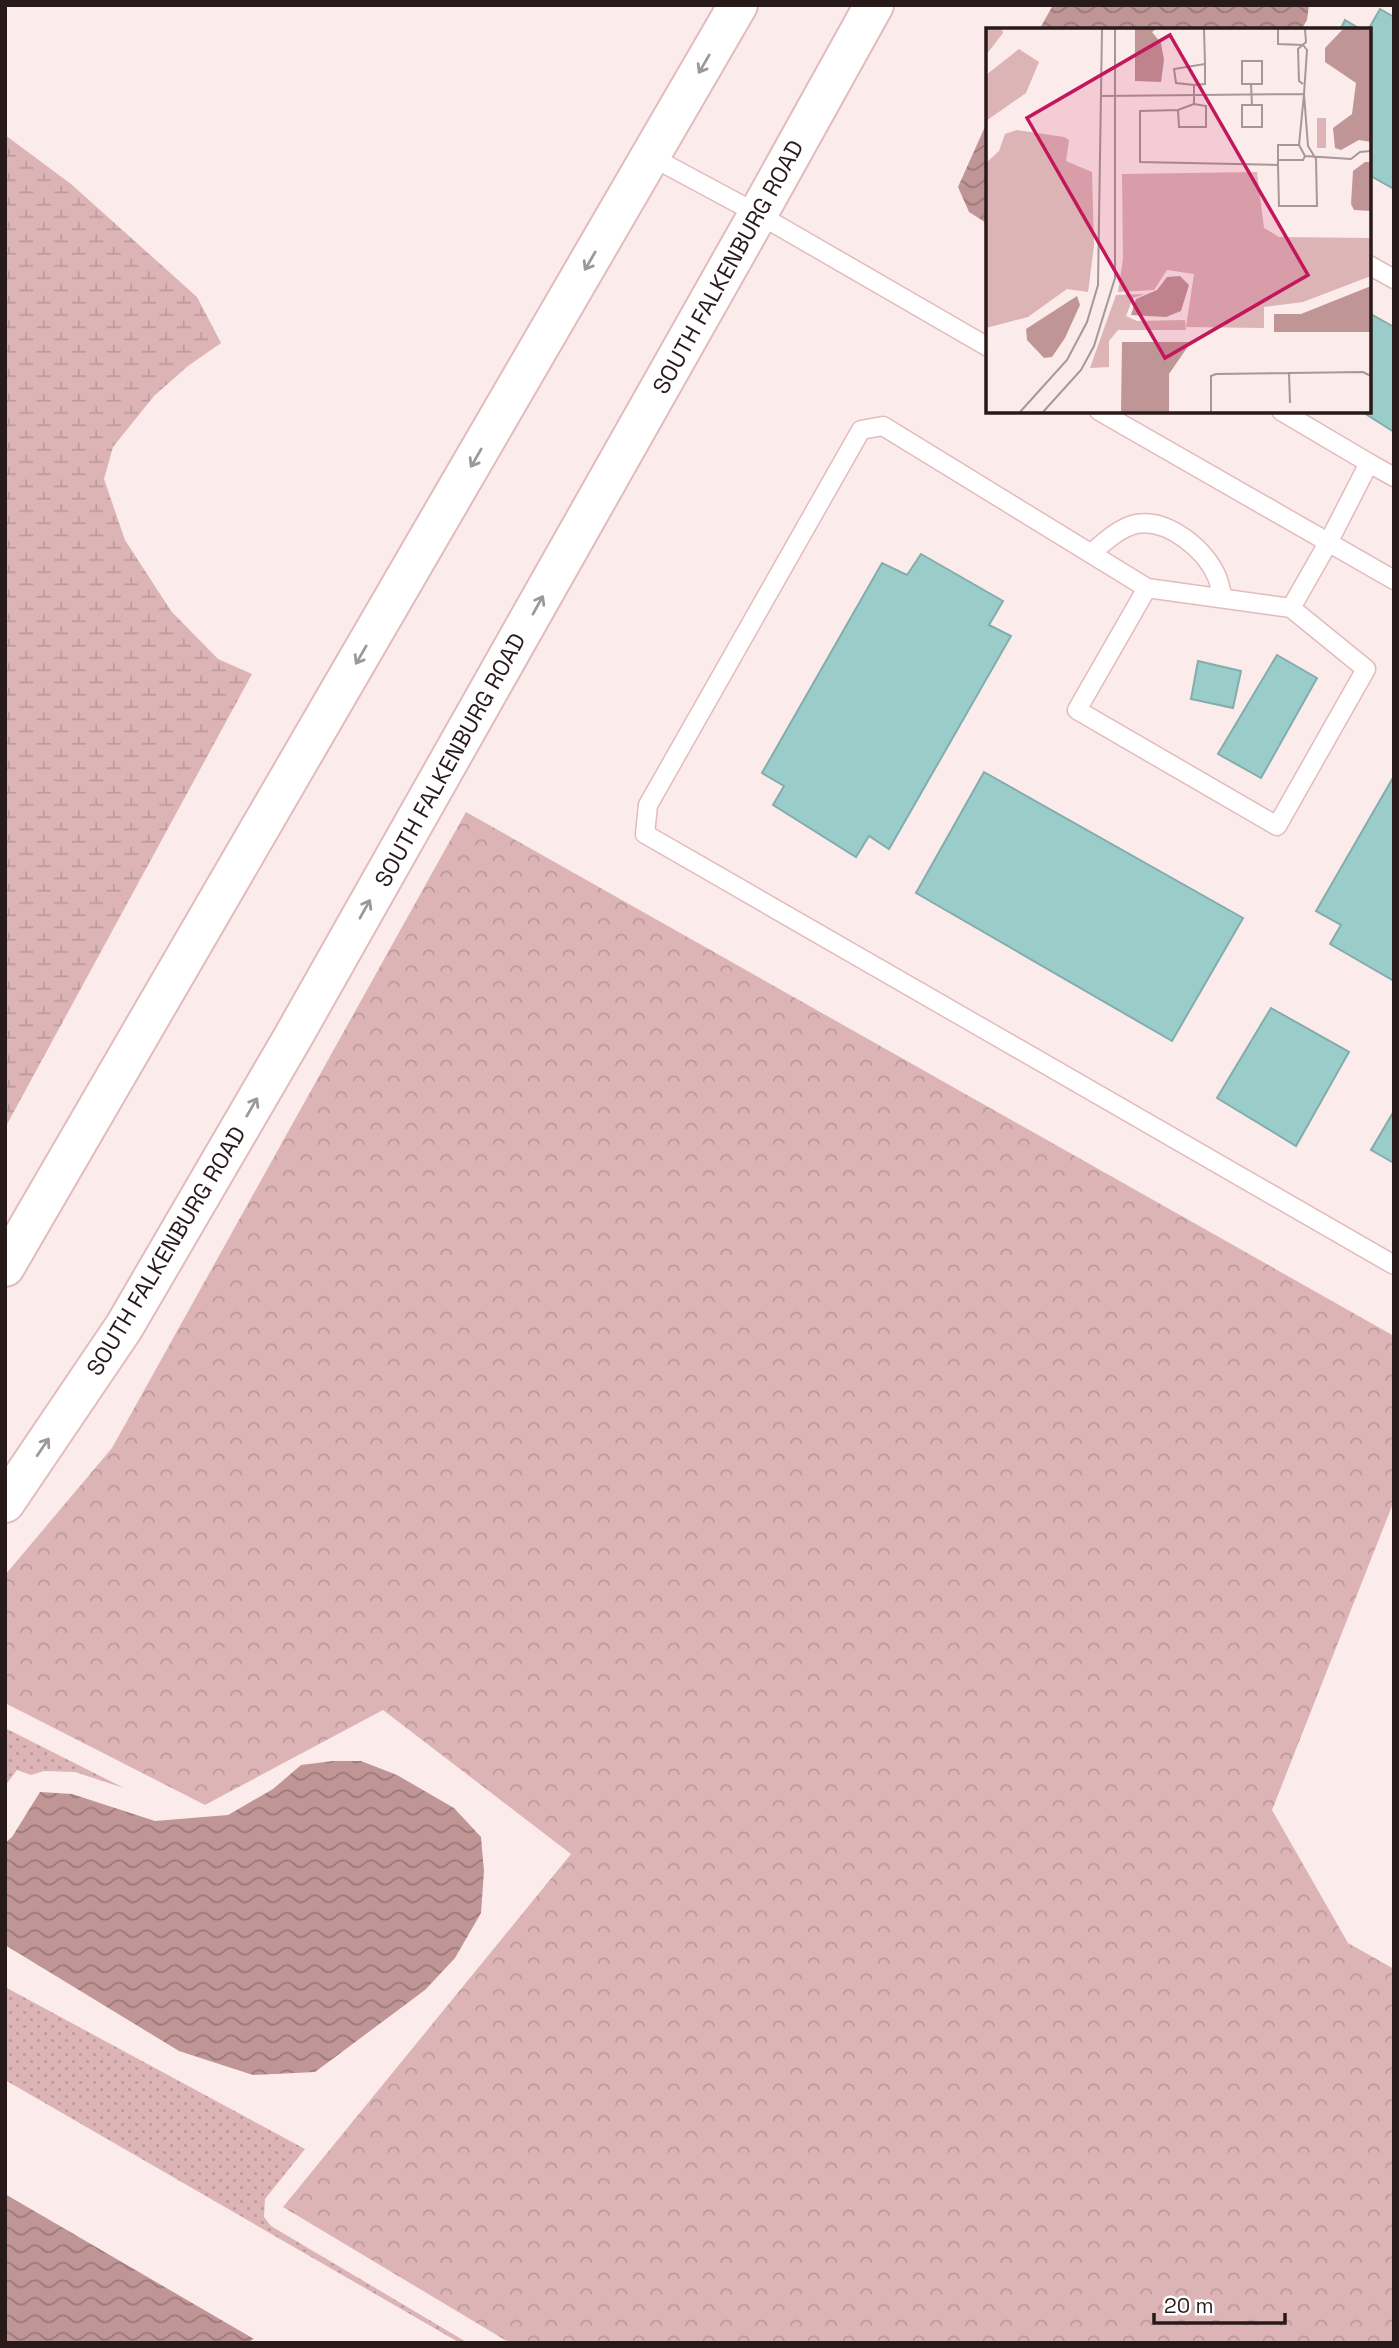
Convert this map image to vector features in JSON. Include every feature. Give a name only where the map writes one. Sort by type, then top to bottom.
[{"type":"street","points":[[5,1267],[738,5]]},
{"type":"street","name":"SOUTH FALKENBURG ROAD","points":[[5,1503],[124,1327],[279,1061],[874,5]]},
{"type":"lane","points":[[650,156],[758,214],[986,346]]},
{"type":"lane","points":[[1371,266],[1394,279]]},
{"type":"lane","points":[[1102,413],[1394,580]]},
{"type":"lane","points":[[1284,413],[1394,477]]},
{"type":"lane","points":[[1147,588],[1077,710],[1277,826],[1366,669],[1291,608],[1147,588],[883,426],[861,430],[648,805],[645,834],[1394,1265]]},
{"type":"lane","points":[[1291,608],[1369,463]]},
{"type":"lane","points":[[1091,552],[1123,528],[1147,523],[1166,528],[1197,549],[1217,577],[1223,598]]},
{"type":"green space","points":[[5,135],[71,184],[197,297],[221,343],[188,366],[154,396],[113,447],[104,479],[125,540],[171,611],[218,659],[252,674],[5,1128]]},
{"type":"green space","points":[[466,812],[1394,1336],[1394,1501],[1272,1810],[1348,1943],[1394,1969],[1394,2343],[510,2343],[283,2207],[571,1854],[383,1710],[205,1805],[5,1703],[5,1575],[112,1448]]},
{"type":"green space","points":[[5,1728],[124,1788],[75,1772],[44,1771],[31,1775],[17,1770],[5,1786]]},
{"type":"green space","points":[[5,1987],[305,2149],[265,2199],[264,2217],[271,2226],[468,2343],[460,2343],[5,2080]]},
{"type":"water","points":[[1053,5],[1309,5],[1307,20],[1302,28],[1040,28]]},
{"type":"water","points":[[986,124],[986,223],[969,212],[958,187]]},
{"type":"water","points":[[361,1761],[397,1775],[454,1808],[481,1837],[484,1871],[481,1913],[455,1958],[425,1990],[315,2072],[253,2075],[179,2051],[5,1945],[5,1843],[12,1837],[40,1792],[72,1794],[155,1821],[228,1815],[273,1789],[301,1765]]},
{"type":"water","points":[[5,2194],[254,2339],[246,2343],[5,2343]]},
{"type":"building","points":[[1380,9],[1394,17],[1394,189],[1371,176],[1369,28]]},
{"type":"building","points":[[1345,20],[1359,28],[1341,28]]},
{"type":"building","points":[[1371,314],[1394,327],[1394,432],[1364,413],[1371,413]]},
{"type":"building","points":[[921,554],[1003,601],[989,625],[1011,636],[889,849],[869,836],[856,857],[773,805],[784,786],[762,773],[882,563],[907,575]]},
{"type":"building","points":[[1277,655],[1317,678],[1261,778],[1218,754]]},
{"type":"building","points":[[1198,661],[1241,671],[1233,708],[1191,699]]},
{"type":"building","points":[[984,772],[1243,918],[1172,1041],[916,893]]},
{"type":"building","points":[[1394,776],[1394,981],[1330,944],[1341,925],[1316,911]]},
{"type":"building","points":[[1271,1008],[1349,1052],[1296,1146],[1217,1098]]},
{"type":"building","points":[[1394,1111],[1394,1163],[1371,1150]]}]
